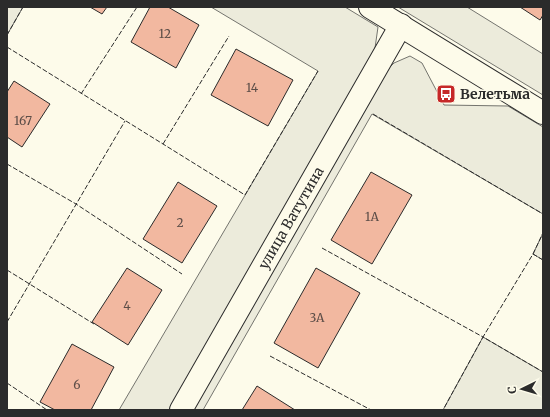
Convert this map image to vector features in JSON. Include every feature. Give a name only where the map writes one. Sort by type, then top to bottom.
[{"type":"street","points":[[370,7],[543,113]]},
{"type":"street","name":"улица Ватутина","points":[[181,410],[401,25]]},
{"type":"shaded area","points":[[7,7],[23,7],[7,35]]},
{"type":"shaded area","points":[[211,7],[345,7],[378,27],[375,48],[367,67],[169,410],[119,410],[318,71]]},
{"type":"shaded area","points":[[398,7],[467,7],[543,54],[543,95]]},
{"type":"shaded area","points":[[410,56],[422,63],[444,105],[508,106],[543,127],[543,214],[372,114],[203,410],[192,410],[386,71],[394,63]]},
{"type":"shaded area","points":[[543,233],[543,260],[533,254]]},
{"type":"shaded area","points":[[483,337],[543,372],[543,410],[443,410]]},
{"type":"building","points":[[90,7],[107,7],[102,14]]},
{"type":"building","points":[[150,7],[168,7],[199,25],[176,68],[131,42]]},
{"type":"building","points":[[520,7],[543,7],[543,15],[540,20]]},
{"type":"building","points":[[236,49],[293,80],[268,126],[211,95]]},
{"type":"building","points":[[14,81],[50,104],[22,147],[7,137],[7,92]]},
{"type":"building","points":[[371,172],[412,195],[372,264],[331,240]]},
{"type":"building","points":[[178,182],[217,206],[182,263],[143,239]]},
{"type":"building","points":[[127,268],[162,290],[128,345],[92,322]]},
{"type":"building","points":[[316,268],[360,293],[318,368],[274,343]]},
{"type":"building","points":[[72,344],[114,367],[91,410],[55,410],[40,402]]},
{"type":"building","points":[[257,386],[295,410],[242,410]]},
{"type":"fence","points":[[7,35],[23,7]]},
{"type":"fence","points":[[81,94],[137,7]]},
{"type":"fence","points":[[163,144],[229,36]]},
{"type":"fence","points":[[7,47],[245,195],[318,71]]},
{"type":"fence","points":[[373,114],[543,214]]},
{"type":"fence","points":[[7,322],[125,121]]},
{"type":"fence","points":[[7,164],[76,204],[182,274]]},
{"type":"fence","points":[[533,254],[543,233]]},
{"type":"fence","points":[[322,248],[483,337],[443,410]]},
{"type":"fence","points":[[543,260],[533,254],[483,337],[543,372]]},
{"type":"fence","points":[[7,270],[94,324]]},
{"type":"fence","points":[[270,356],[371,410]]},
{"type":"fence","points":[[7,383],[47,410]]},
{"type":"place","name":"Велетьма","points":[[446,94]]}]
